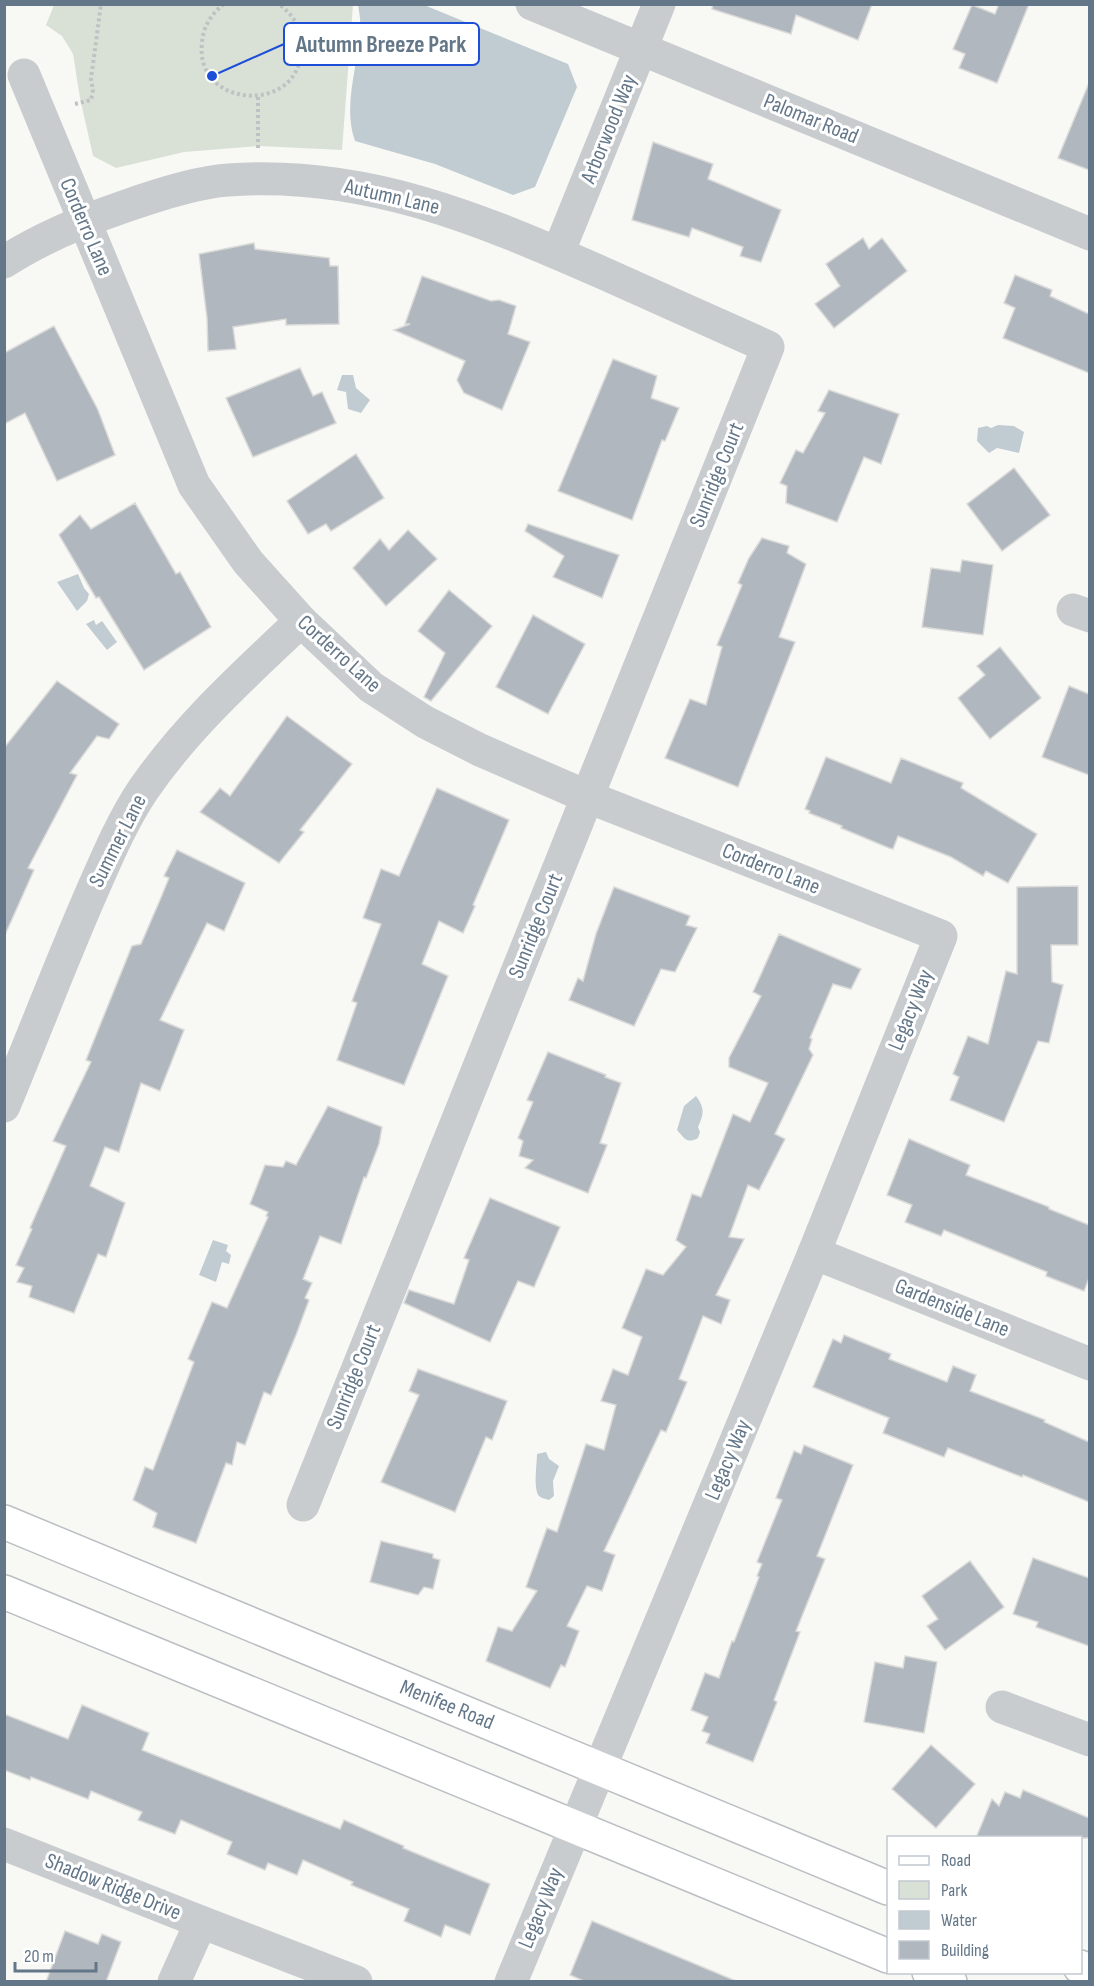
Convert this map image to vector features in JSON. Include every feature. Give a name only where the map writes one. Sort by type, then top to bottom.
[{"type":"main road","name":"Menifee Road","points":[[4,1522],[887,1888]]},
{"type":"main road","points":[[4,1592],[887,1956]]},
{"type":"main road","points":[[932,1974],[950,1982]]},
{"type":"street","name":"Palomar Road","points":[[532,4],[1089,234]]},
{"type":"street","name":"Arborwood Way","points":[[558,253],[659,4]]},
{"type":"street","name":"Corderro Lane","points":[[24,75],[194,485],[248,562],[301,621],[371,687],[425,722],[480,750],[588,797],[941,936]]},
{"type":"street","name":"Autumn Lane","points":[[4,262],[83,220],[156,195],[226,180],[280,178],[344,184],[399,195],[446,209],[558,253],[768,347]]},
{"type":"street","name":"Sunridge Court","points":[[303,1505],[768,347]]},
{"type":"street","name":"Summer Lane","points":[[4,1106],[93,889],[142,791],[211,707],[301,621]]},
{"type":"street","name":"Legacy Way","points":[[511,1982],[814,1252],[941,936]]},
{"type":"street","name":"Gardenside Lane","points":[[814,1252],[1089,1364]]},
{"type":"street","points":[[1002,1707],[1089,1740]]},
{"type":"street","name":"Shadow Ridge Drive","points":[[4,1844],[356,1982]]},
{"type":"street","points":[[174,1982],[201,1922]]},
{"type":"path","points":[[75,104],[91,100],[93,90],[91,80],[101,4]]},
{"type":"path","points":[[222,5],[210,17],[203,32],[201,49],[204,65],[213,79],[225,90],[241,96],[258,97],[274,92],[287,82],[297,69],[301,53],[301,36],[295,20],[278,4]]},
{"type":"path","points":[[258,97],[258,151]]},
{"type":"green space","points":[[54,5],[353,5],[342,150],[259,146],[184,152],[116,168],[93,156],[73,54],[62,36],[46,25]]},
{"type":"water","points":[[358,5],[424,5],[568,64],[577,87],[535,187],[513,195],[435,164],[355,141],[350,113],[359,42]]},
{"type":"water","points":[[342,375],[353,375],[356,388],[370,400],[361,413],[348,409],[346,392],[337,390]]},
{"type":"water","points":[[998,425],[1014,426],[1024,432],[1019,453],[997,448],[989,453],[977,441],[978,428],[987,426],[991,428]]},
{"type":"water","points":[[78,574],[89,594],[87,601],[77,611],[57,582]]},
{"type":"water","points":[[94,620],[96,625],[102,621],[117,642],[107,650],[86,624]]},
{"type":"water","points":[[696,1096],[703,1111],[698,1127],[700,1132],[698,1138],[689,1140],[677,1130],[684,1106]]},
{"type":"water","points":[[213,1240],[228,1245],[226,1251],[231,1255],[229,1264],[222,1262],[216,1282],[199,1275]]},
{"type":"water","points":[[546,1452],[549,1459],[559,1466],[553,1481],[554,1496],[549,1500],[539,1496],[536,1482],[537,1454]]},
{"type":"building","points":[[713,4],[872,4],[858,40],[796,15],[791,34],[712,9]]},
{"type":"building","points":[[999,4],[1029,4],[997,83],[959,68],[965,54],[953,49],[972,5],[995,14]]},
{"type":"building","points":[[1089,83],[1089,170],[1058,158]]},
{"type":"building","points":[[653,142],[713,164],[708,179],[781,210],[761,262],[740,256],[743,247],[692,228],[689,237],[632,220]]},
{"type":"building","points":[[863,238],[869,249],[882,238],[907,271],[834,328],[815,304],[840,286],[826,264]]},
{"type":"building","points":[[254,243],[255,249],[329,258],[330,266],[338,266],[339,324],[286,325],[286,319],[233,327],[236,349],[208,351],[207,318],[199,254]]},
{"type":"building","points":[[1015,275],[1052,290],[1050,296],[1089,314],[1089,373],[1003,338],[1015,308],[1004,303]]},
{"type":"building","points":[[422,276],[491,301],[499,300],[516,306],[508,334],[530,342],[502,410],[464,393],[457,380],[465,361],[394,330],[410,324],[405,324]]},
{"type":"building","points":[[54,326],[98,410],[115,455],[57,481],[25,413],[4,424],[4,353]]},
{"type":"building","points":[[613,359],[657,376],[651,398],[679,408],[665,441],[662,440],[632,520],[558,491]]},
{"type":"building","points":[[300,368],[313,396],[322,392],[336,423],[253,457],[226,398]]},
{"type":"building","points":[[829,390],[899,414],[881,464],[864,457],[837,522],[786,503],[787,486],[780,483],[796,450],[803,453],[825,413],[818,411]]},
{"type":"building","points":[[356,454],[384,498],[331,531],[326,524],[308,534],[287,501]]},
{"type":"building","points":[[1014,468],[1050,515],[1002,551],[967,504]]},
{"type":"building","points":[[135,503],[176,574],[180,572],[211,627],[144,670],[99,597],[96,598],[59,535],[80,515],[91,529]]},
{"type":"building","points":[[528,524],[619,555],[602,598],[553,577],[564,556],[525,531]]},
{"type":"building","points":[[408,530],[437,559],[386,606],[353,568],[380,539],[389,550]]},
{"type":"building","points":[[762,538],[789,546],[787,553],[806,564],[779,637],[795,642],[738,787],[665,758],[690,699],[706,705],[722,647],[717,645],[742,585],[738,583],[749,558]]},
{"type":"building","points":[[962,560],[993,565],[983,635],[922,627],[931,568],[960,572]]},
{"type":"building","points":[[449,590],[492,626],[431,701],[424,697],[445,653],[418,631]]},
{"type":"building","points":[[533,615],[585,644],[548,714],[496,687]]},
{"type":"building","points":[[1000,647],[1041,698],[990,739],[958,698],[985,675],[977,666]]},
{"type":"building","points":[[57,681],[119,724],[109,739],[97,736],[70,773],[77,775],[28,868],[34,870],[4,937],[4,748]]},
{"type":"building","points":[[1069,686],[1089,694],[1089,775],[1042,757]]},
{"type":"building","points":[[287,716],[352,764],[300,830],[304,832],[279,863],[200,812],[220,788],[230,796]]},
{"type":"building","points":[[826,757],[891,783],[901,758],[963,783],[961,788],[1037,834],[1008,883],[986,871],[983,876],[951,857],[898,836],[893,849],[889,848],[841,828],[842,826],[809,813],[810,811],[805,809]]},
{"type":"building","points":[[437,788],[509,820],[463,933],[439,921],[422,964],[448,976],[404,1085],[337,1060],[357,1003],[352,1001],[381,924],[363,918],[381,869],[399,876]]},
{"type":"building","points":[[177,850],[245,883],[224,931],[207,923],[160,1020],[184,1030],[160,1091],[141,1083],[119,1152],[105,1147],[90,1186],[125,1203],[106,1257],[98,1254],[74,1313],[29,1297],[32,1286],[17,1282],[24,1268],[16,1265],[66,1146],[53,1141],[91,1062],[86,1060],[132,946],[141,944],[169,878],[164,876]]},
{"type":"building","points":[[1078,886],[1078,945],[1051,945],[1052,982],[1063,985],[1049,1043],[1038,1041],[1004,1122],[950,1100],[959,1077],[953,1074],[968,1036],[988,1044],[1006,971],[1017,974],[1017,887]]},
{"type":"building","points":[[614,887],[690,916],[686,925],[697,928],[675,972],[661,969],[634,1026],[569,1000],[578,978],[583,981],[596,934]]},
{"type":"building","points":[[779,934],[861,969],[851,989],[833,984],[810,1038],[812,1039],[809,1049],[813,1055],[775,1134],[785,1139],[759,1190],[748,1185],[729,1237],[744,1239],[716,1295],[730,1300],[721,1324],[703,1316],[679,1379],[687,1382],[666,1432],[661,1430],[604,1551],[615,1555],[602,1591],[587,1586],[567,1626],[579,1631],[565,1667],[561,1665],[550,1688],[486,1661],[498,1627],[512,1631],[537,1591],[526,1587],[547,1528],[557,1532],[586,1444],[604,1450],[616,1405],[601,1401],[613,1369],[628,1375],[642,1337],[622,1328],[646,1269],[663,1275],[686,1247],[676,1240],[692,1194],[701,1197],[733,1114],[750,1122],[768,1083],[729,1067],[729,1058],[761,996],[753,992]]},
{"type":"building","points":[[548,1052],[621,1083],[600,1143],[607,1145],[588,1193],[525,1168],[533,1160],[519,1156],[523,1141],[518,1138],[533,1102],[527,1100]]},
{"type":"building","points":[[328,1106],[382,1127],[379,1144],[366,1178],[364,1177],[341,1244],[320,1236],[303,1279],[312,1283],[305,1298],[309,1300],[296,1335],[271,1395],[264,1392],[245,1445],[237,1442],[232,1465],[226,1463],[196,1543],[153,1527],[157,1513],[133,1500],[145,1467],[153,1470],[194,1362],[188,1359],[212,1302],[227,1308],[268,1217],[266,1216],[268,1212],[250,1204],[265,1165],[283,1167],[286,1161],[296,1165]]},
{"type":"building","points":[[909,1139],[970,1165],[966,1175],[1089,1225],[1089,1278],[1084,1291],[1046,1276],[1047,1272],[944,1230],[941,1236],[905,1222],[912,1205],[887,1195]]},
{"type":"building","points":[[490,1198],[560,1227],[534,1287],[518,1281],[490,1342],[404,1303],[409,1290],[454,1304],[469,1260],[464,1258]]},
{"type":"building","points":[[844,1335],[891,1354],[889,1359],[947,1382],[953,1366],[976,1375],[970,1391],[1045,1420],[1044,1422],[1089,1442],[1089,1502],[948,1448],[944,1457],[883,1433],[889,1418],[813,1387],[833,1339],[841,1343]]},
{"type":"building","points":[[418,1369],[507,1401],[492,1440],[486,1437],[455,1512],[381,1482],[419,1395],[409,1391]]},
{"type":"building","points":[[804,1445],[853,1465],[817,1556],[825,1559],[796,1631],[800,1632],[774,1700],[777,1702],[753,1762],[706,1743],[710,1734],[702,1731],[708,1717],[691,1710],[705,1673],[719,1678],[759,1577],[757,1576],[762,1564],[757,1562],[782,1500],[776,1498],[794,1451],[801,1454]]},
{"type":"building","points":[[381,1541],[433,1554],[433,1558],[440,1560],[433,1589],[424,1587],[418,1595],[370,1582]]},
{"type":"building","points":[[1033,1558],[1089,1578],[1089,1646],[1036,1627],[1038,1622],[1013,1614]]},
{"type":"building","points":[[970,1561],[1004,1607],[945,1650],[927,1626],[938,1619],[922,1596]]},
{"type":"building","points":[[905,1656],[937,1662],[924,1733],[864,1722],[875,1662],[903,1668]]},
{"type":"building","points":[[82,1705],[149,1733],[142,1750],[340,1829],[344,1820],[404,1846],[403,1848],[490,1884],[470,1935],[445,1925],[441,1937],[404,1921],[409,1909],[351,1885],[353,1882],[303,1860],[297,1875],[268,1863],[265,1870],[227,1854],[232,1842],[181,1820],[175,1834],[138,1820],[142,1812],[91,1791],[88,1799],[31,1777],[30,1780],[4,1770],[4,1714],[68,1739]]},
{"type":"building","points":[[931,1745],[975,1784],[936,1828],[892,1789]]},
{"type":"building","points":[[1023,1790],[1089,1818],[1089,1838],[1082,1838],[1082,1836],[977,1836],[992,1799],[999,1806],[1005,1792],[1020,1798]]},
{"type":"building","points":[[592,1921],[736,1981],[586,1982],[570,1975]]},
{"type":"building","points":[[65,1931],[98,1944],[102,1934],[121,1942],[106,1982],[46,1982]]},
{"type":"place","name":"Autumn Breeze Park","points":[[212,76]]}]
